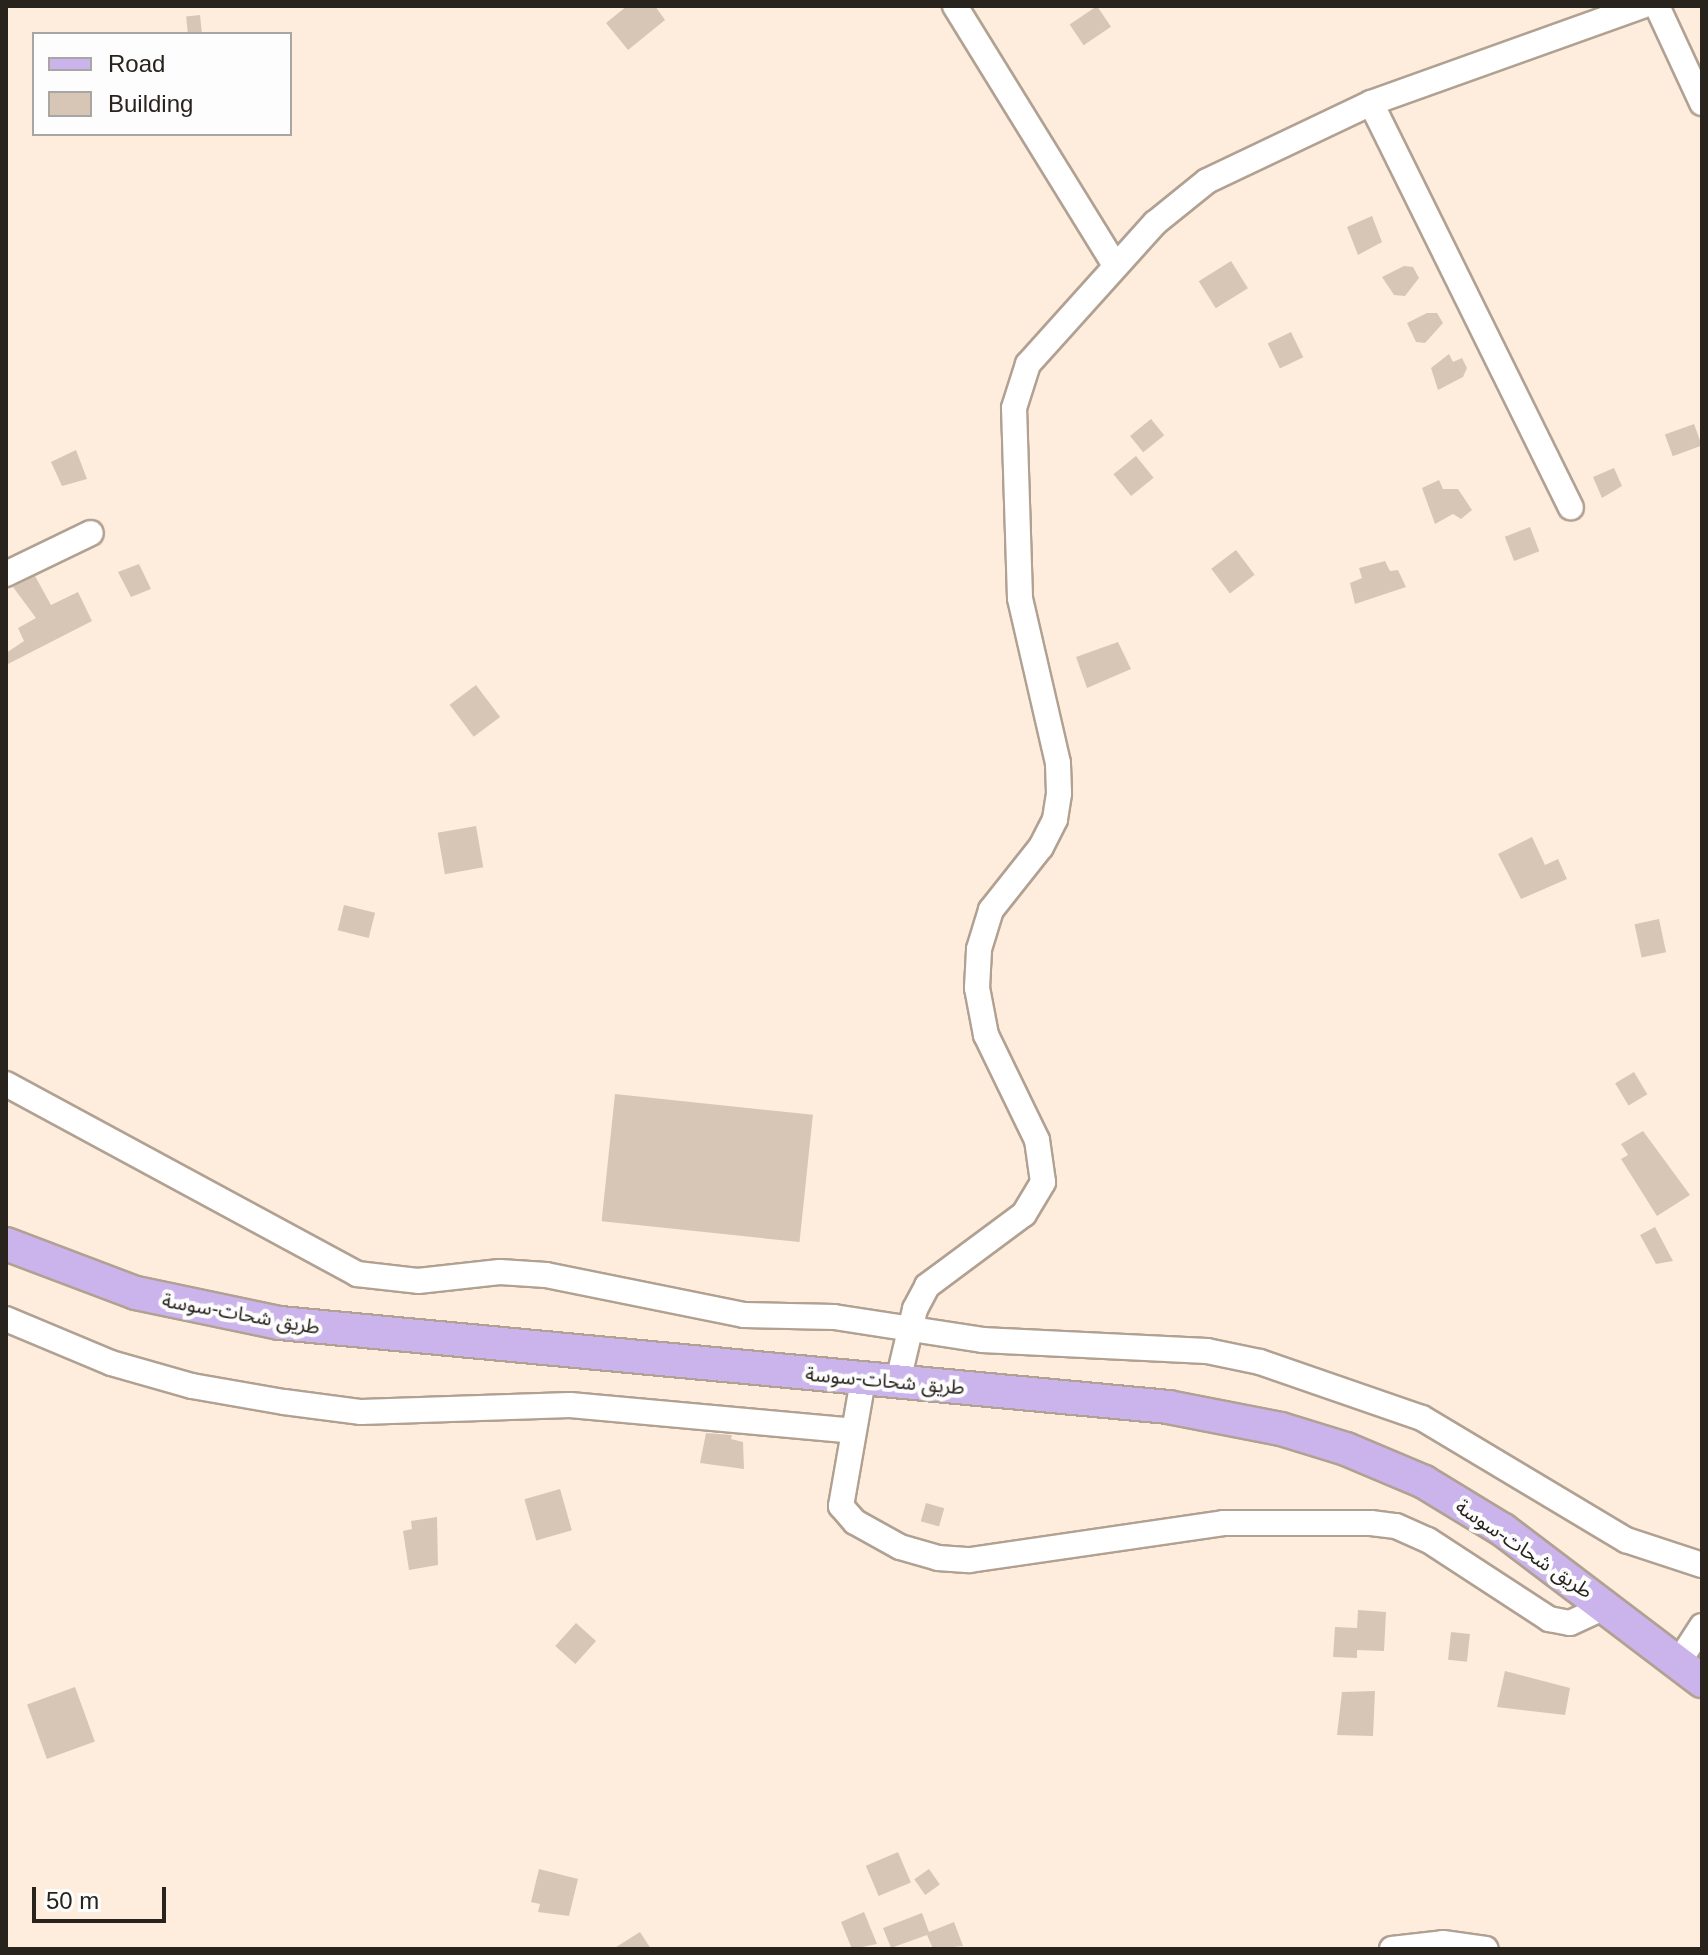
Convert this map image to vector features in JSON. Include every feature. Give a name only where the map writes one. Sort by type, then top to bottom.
[{"type":"main road","name":"طريق شحات-سوسة","points":[[6,1244],[136,1293],[280,1323],[1168,1407],[1281,1429],[1346,1449],[1424,1482],[1503,1530],[1690,1672]]},
{"type":"street","points":[[955,6],[1115,265]]},
{"type":"street","points":[[898,1381],[911,1329],[927,1286],[1024,1214],[1043,1182],[1037,1140],[986,1035],[977,988],[979,949],[991,910],[1041,847],[1055,819],[1059,793],[1058,763],[1020,598],[1014,408],[1028,364],[1155,223],[1207,181],[1371,103],[1642,6]]},
{"type":"street","points":[[1657,6],[1702,103]]},
{"type":"street","points":[[1371,103],[1571,507]]},
{"type":"street","points":[[6,574],[91,533]]},
{"type":"street","points":[[6,1084],[357,1274],[418,1281],[500,1272],[546,1275],[744,1315],[834,1317],[982,1340],[1207,1351],[1311,1376],[1422,1418],[1626,1540],[1702,1565]]},
{"type":"street","points":[[6,1319],[111,1363],[192,1386],[284,1402],[361,1412],[570,1405],[853,1431]]},
{"type":"street","points":[[863,1380],[842,1511],[900,1547],[938,1558],[1010,1556],[1223,1523],[1371,1523],[1396,1526],[1428,1540],[1549,1619],[1570,1623],[1607,1606]]},
{"type":"street","points":[[1690,1672],[1702,1626]]},
{"type":"street","points":[[1392,1949],[1443,1943],[1486,1949]]},
{"type":"building","points":[[627,6],[655,6],[665,20],[628,50],[606,23]]},
{"type":"building","points":[[1097,6],[1111,27],[1084,45],[1070,24]]},
{"type":"building","points":[[200,15],[202,32],[188,32],[186,16]]},
{"type":"building","points":[[1372,216],[1382,242],[1358,255],[1347,227]]},
{"type":"building","points":[[1231,261],[1248,288],[1216,308],[1199,281]]},
{"type":"building","points":[[1404,266],[1413,267],[1419,278],[1405,296],[1394,295],[1382,277]]},
{"type":"building","points":[[1427,313],[1437,313],[1443,323],[1425,343],[1416,342],[1407,323]]},
{"type":"building","points":[[1291,332],[1303,357],[1280,369],[1268,343]]},
{"type":"building","points":[[1449,354],[1453,362],[1462,358],[1467,368],[1463,377],[1438,390],[1431,368]]},
{"type":"building","points":[[1151,419],[1164,435],[1143,452],[1130,436]]},
{"type":"building","points":[[1694,424],[1702,446],[1673,456],[1665,435]]},
{"type":"building","points":[[76,450],[87,479],[62,486],[51,462]]},
{"type":"building","points":[[1136,456],[1154,478],[1131,496],[1113,474]]},
{"type":"building","points":[[1614,468],[1622,486],[1602,498],[1593,477]]},
{"type":"building","points":[[1439,480],[1443,489],[1458,489],[1472,510],[1461,519],[1453,514],[1435,524],[1422,488]]},
{"type":"building","points":[[1530,527],[1539,551],[1514,561],[1505,537]]},
{"type":"building","points":[[1236,550],[1255,575],[1230,593],[1211,569]]},
{"type":"building","points":[[1385,561],[1390,571],[1398,570],[1406,587],[1355,604],[1350,583],[1362,578],[1359,568]]},
{"type":"building","points":[[139,564],[151,589],[131,597],[118,572]]},
{"type":"building","points":[[35,576],[51,605],[78,592],[92,621],[6,665],[6,653],[24,641],[18,628],[36,618],[13,587]]},
{"type":"building","points":[[1118,642],[1131,669],[1087,688],[1076,657]]},
{"type":"building","points":[[476,685],[500,717],[474,737],[450,705]]},
{"type":"building","points":[[476,826],[483,867],[445,874],[438,833]]},
{"type":"building","points":[[1532,837],[1545,865],[1558,859],[1567,879],[1521,899],[1498,854]]},
{"type":"building","points":[[344,905],[375,913],[369,938],[338,930]]},
{"type":"building","points":[[1659,919],[1666,952],[1642,957],[1635,924]]},
{"type":"building","points":[[1634,1072],[1647,1094],[1629,1106],[1615,1083]]},
{"type":"building","points":[[615,1094],[813,1115],[800,1242],[602,1221]]},
{"type":"building","points":[[1643,1131],[1690,1195],[1657,1216],[1621,1159],[1628,1155],[1621,1144]]},
{"type":"building","points":[[1655,1227],[1673,1261],[1656,1264],[1640,1235]]},
{"type":"building","points":[[706,1433],[732,1435],[731,1439],[743,1442],[744,1469],[700,1463]]},
{"type":"building","points":[[560,1489],[572,1530],[536,1541],[524,1499]]},
{"type":"building","points":[[926,1503],[944,1508],[939,1527],[921,1521]]},
{"type":"building","points":[[437,1517],[438,1565],[409,1570],[403,1531],[412,1529],[411,1521]]},
{"type":"building","points":[[1358,1610],[1386,1612],[1384,1651],[1357,1650],[1357,1658],[1333,1657],[1335,1627],[1357,1628]]},
{"type":"building","points":[[576,1623],[596,1641],[575,1664],[555,1646]]},
{"type":"building","points":[[1451,1632],[1470,1634],[1467,1662],[1448,1660]]},
{"type":"building","points":[[1505,1671],[1570,1688],[1565,1715],[1497,1707]]},
{"type":"building","points":[[75,1687],[95,1742],[47,1759],[27,1704]]},
{"type":"building","points":[[1375,1691],[1373,1736],[1337,1735],[1342,1692]]},
{"type":"building","points":[[898,1852],[911,1882],[879,1896],[866,1866]]},
{"type":"building","points":[[539,1869],[578,1879],[569,1916],[538,1912],[540,1904],[531,1902]]},
{"type":"building","points":[[929,1869],[940,1885],[925,1895],[914,1879]]},
{"type":"building","points":[[864,1912],[877,1944],[852,1949],[841,1922]]},
{"type":"building","points":[[922,1913],[929,1932],[954,1922],[963,1946],[933,1949],[927,1935],[891,1948],[883,1928]]},
{"type":"building","points":[[640,1932],[651,1949],[613,1949]]}]
